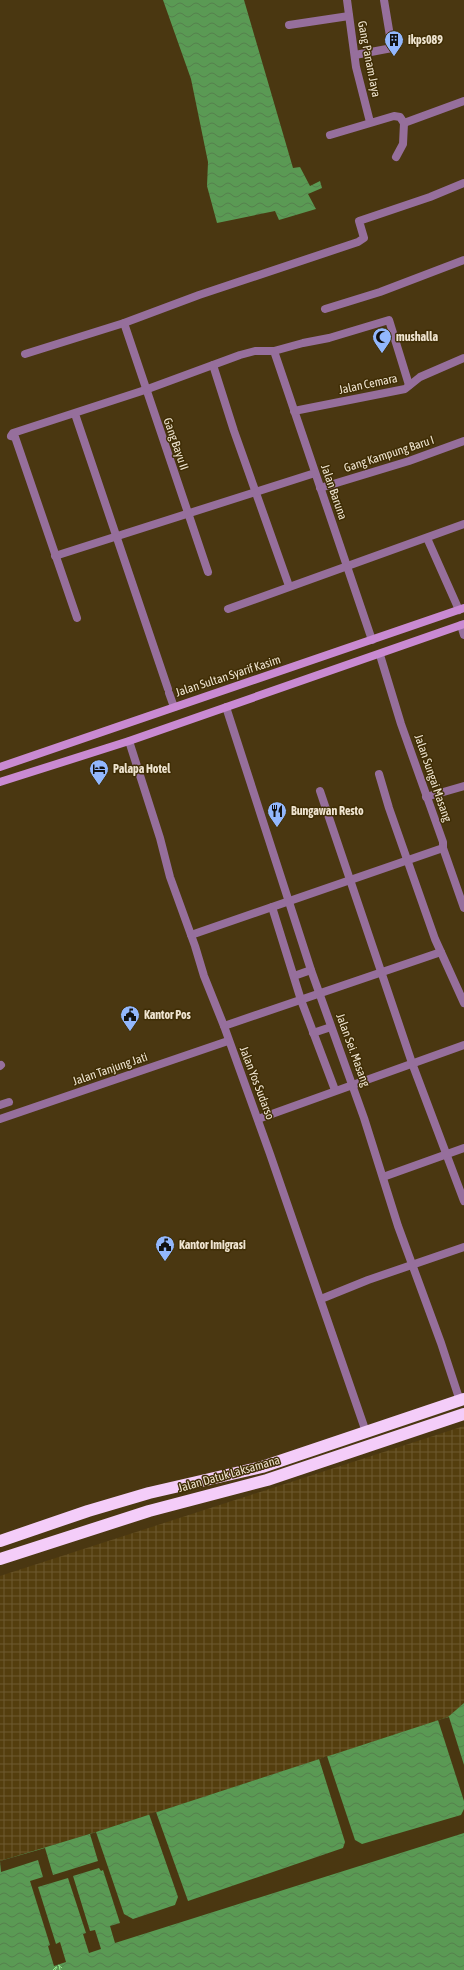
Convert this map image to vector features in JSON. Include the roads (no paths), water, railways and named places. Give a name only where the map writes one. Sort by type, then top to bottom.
[{"type":"highway","name":"Jalan Datuk Laksamana","points":[[0,1541],[138,1496],[262,1467],[462,1400]]},
{"type":"highway","name":"Jalan Datuk Laksamana","points":[[0,1559],[149,1511],[267,1480],[464,1414]]},
{"type":"highway","points":[[262,1467],[267,1480]]},
{"type":"street","name":"Gang Panam Jaya","points":[[347,0],[355,55],[370,122]]},
{"type":"street","points":[[355,55],[392,48],[384,0]]},
{"type":"street","points":[[289,25],[349,16]]},
{"type":"street","points":[[404,123],[464,101]]},
{"type":"street","points":[[330,135],[370,122],[394,116],[400,117],[404,123],[403,144],[396,157]]},
{"type":"street","points":[[25,354],[124,323],[199,295],[363,240],[359,221],[430,198],[464,183]]},
{"type":"street","points":[[325,309],[380,292],[464,260]]},
{"type":"street","points":[[77,618],[15,437],[11,436],[20,430],[75,414],[255,351],[274,351],[309,341],[329,338],[390,320],[409,385]]},
{"type":"street","name":"Gang Bayu II","points":[[124,323],[145,390],[208,572]]},
{"type":"street","name":"Jalan Baruna","points":[[274,351],[372,640]]},
{"type":"street","name":"Jalan Cemara","points":[[294,411],[406,388],[420,377],[464,358]]},
{"type":"street","points":[[213,365],[289,586]]},
{"type":"street","points":[[75,414],[118,536],[174,707]]},
{"type":"street","name":"Gang Kampung Baru I","points":[[320,488],[409,461],[464,441]]},
{"type":"street","points":[[55,556],[315,473]]},
{"type":"street","points":[[228,609],[464,524]]},
{"type":"street","points":[[427,538],[462,609]]},
{"type":"street","name":"Jalan Sultan Syarif Kasim","points":[[0,768],[462,609]]},
{"type":"street","points":[[0,782],[129,742],[463,625],[464,635]]},
{"type":"street","name":"Jalan Sungai Masang","points":[[380,655],[464,908]]},
{"type":"street","name":"Jalan Sei. Masang","points":[[226,707],[289,901],[331,1027],[353,1084],[412,1265],[462,1400]]},
{"type":"street","name":"Jalan Yos Sudarso","points":[[129,742],[160,838],[170,877],[204,976],[258,1119],[366,1432]]},
{"type":"street","points":[[379,774],[389,808],[441,952],[464,1003]]},
{"type":"street","points":[[426,797],[464,786]]},
{"type":"street","points":[[320,791],[412,1063],[464,1201]]},
{"type":"street","points":[[191,935],[443,848]]},
{"type":"street","points":[[272,907],[301,1000],[335,1090]]},
{"type":"street","points":[[224,1026],[441,952]]},
{"type":"street","points":[[294,976],[312,970]]},
{"type":"street","points":[[313,1033],[331,1027]]},
{"type":"street","name":"Jalan Tanjung Jati","points":[[0,1119],[228,1041]]},
{"type":"street","points":[[258,1119],[464,1044]]},
{"type":"street","points":[[0,1105],[9,1102]]},
{"type":"street","points":[[383,1177],[464,1148]]},
{"type":"street","points":[[321,1299],[368,1280],[464,1247]]},
{"type":"water","points":[[163,0],[244,0],[293,168],[300,167],[310,186],[320,181],[322,188],[308,194],[316,209],[279,220],[275,211],[217,223],[207,186],[208,162],[191,79]]},
{"type":"water","points":[[464,1703],[464,1970],[0,1970],[0,1861],[96,1832],[448,1717]]},
{"type":"place","name":"ikps089","points":[[394,57]]},
{"type":"place","name":"mushalla","points":[[382,354]]},
{"type":"place","name":"Palapa Hotel","points":[[99,786]]},
{"type":"place","name":"Bungawan Resto","points":[[277,828]]},
{"type":"place","name":"Kantor Pos","points":[[130,1032]]},
{"type":"place","name":"Kantor Imigrasi","points":[[165,1262]]}]
